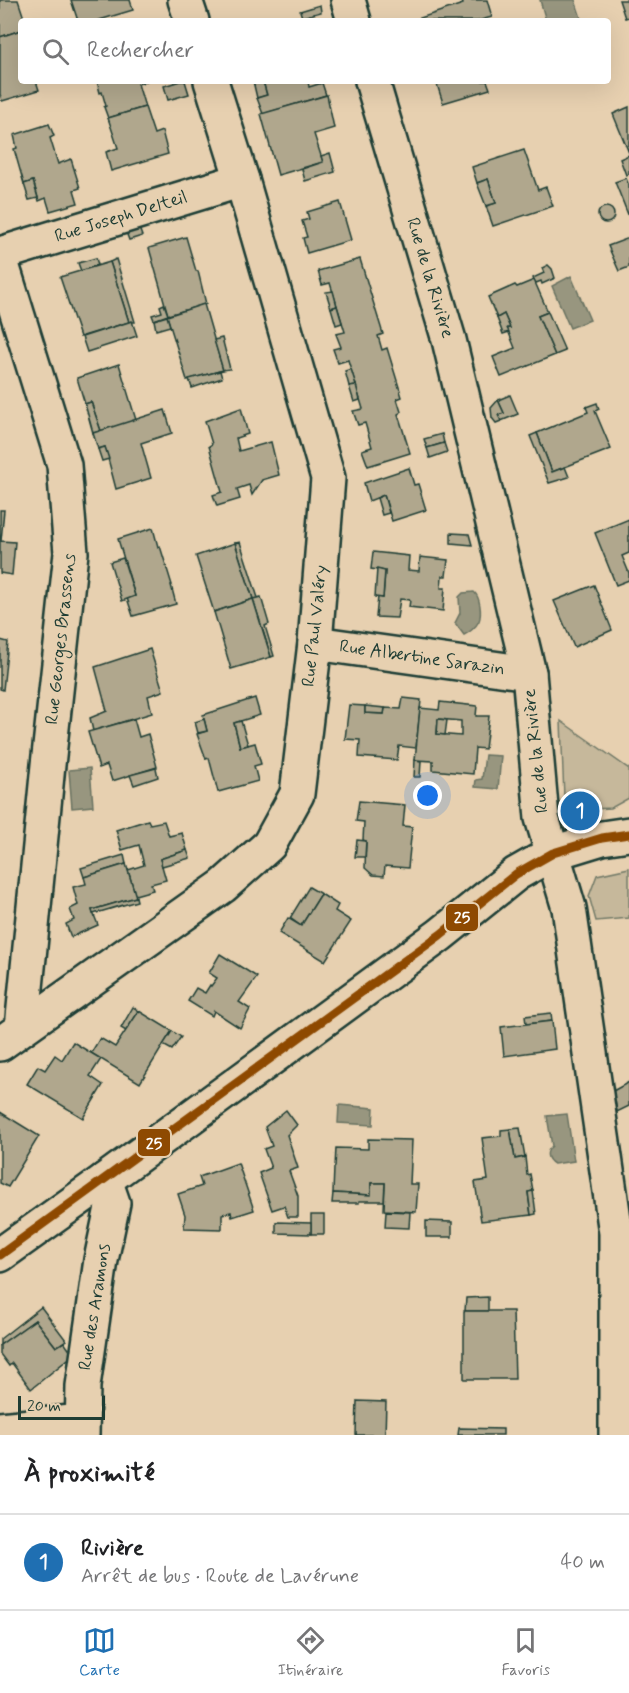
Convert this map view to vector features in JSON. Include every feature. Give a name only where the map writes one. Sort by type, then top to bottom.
[{"type":"street","points":[[185,0],[191,18]]},
{"type":"street","points":[[348,0],[353,18]]},
{"type":"street","name":"Rue Paul Valéry","points":[[11,1036],[223,886],[269,845],[297,794],[315,644],[328,478],[212,84]]},
{"type":"street","name":"Rue de la Rivière","points":[[373,84],[449,340],[529,673],[542,818],[569,908],[616,1233],[616,1435]]},
{"type":"street","name":"Rue Joseph Delteil","points":[[0,256],[242,180]]},
{"type":"street","name":"Rue Georges Brassens","points":[[0,256],[64,465],[71,553],[49,753],[11,1036]]},
{"type":"street","name":"Rue Albertine Sarazin","points":[[315,644],[529,673]]},
{"type":"street","points":[[0,1255],[440,935],[516,874],[553,853],[602,838],[629,834]]},
{"type":"street","name":"Rue des Aramons","points":[[82,1428],[83,1386],[101,1260],[113,1203],[105,1180]]},
{"type":"street","points":[[0,1429],[82,1428]]},
{"type":"shaded area","points":[[540,0],[575,0],[581,18],[545,18]]},
{"type":"shaded area","points":[[571,276],[590,320],[570,328],[552,286]]},
{"type":"shaded area","points":[[474,592],[479,601],[480,618],[474,628],[464,635],[455,623],[460,613],[459,597],[463,593]]},
{"type":"shaded area","points":[[561,721],[629,769],[629,798],[611,808],[593,809],[564,797]]},
{"type":"shaded area","points":[[485,755],[501,756],[498,789],[475,787],[476,780],[482,779]]},
{"type":"shaded area","points":[[90,768],[93,806],[72,808],[69,770]]},
{"type":"shaded area","points":[[629,868],[629,918],[596,921],[589,896],[597,875]]},
{"type":"shaded area","points":[[339,1105],[374,1108],[373,1125],[338,1123]]},
{"type":"shaded area","points":[[567,1114],[574,1161],[554,1164],[547,1155],[552,1146],[547,1116]]},
{"type":"building","points":[[0,0],[18,0],[24,18],[18,18],[18,31],[0,37]]},
{"type":"building","points":[[71,0],[130,0],[133,10],[106,18],[77,18]]},
{"type":"building","points":[[462,0],[487,0],[492,17],[420,18],[463,4]]},
{"type":"building","points":[[619,0],[627,0],[629,17],[625,18]]},
{"type":"building","points":[[320,5],[321,12],[302,17],[300,11]]},
{"type":"building","points":[[18,31],[18,84],[37,84],[39,90],[2,101],[0,37]]},
{"type":"building","points":[[98,84],[138,84],[145,107],[108,118],[102,92],[100,93]]},
{"type":"building","points":[[186,84],[189,94],[168,100],[164,86]]},
{"type":"building","points":[[254,84],[264,84],[267,95],[257,98]]},
{"type":"building","points":[[264,84],[308,84],[309,87],[322,84],[326,95],[263,114],[257,98],[267,95]]},
{"type":"building","points":[[437,84],[488,84],[490,89],[443,103]]},
{"type":"building","points":[[327,95],[334,128],[314,134],[323,162],[278,175],[261,114]]},
{"type":"building","points":[[145,107],[154,134],[162,131],[168,154],[111,171],[106,152],[118,148],[108,118]]},
{"type":"building","points":[[629,107],[629,153],[613,114]]},
{"type":"building","points":[[49,124],[54,136],[50,138],[58,164],[71,159],[80,188],[74,190],[78,203],[50,211],[46,198],[39,201],[33,181],[24,184],[14,149],[17,148],[14,135]]},
{"type":"building","points":[[524,150],[538,190],[546,187],[553,206],[493,226],[486,206],[496,203],[488,179],[477,183],[472,167]]},
{"type":"building","points":[[330,153],[335,172],[305,181],[302,169],[323,162],[321,156]]},
{"type":"building","points":[[629,155],[629,174],[626,175],[620,159]]},
{"type":"building","points":[[626,178],[629,186],[629,217],[615,182]]},
{"type":"building","points":[[488,179],[496,203],[486,206],[477,183]]},
{"type":"building","points":[[33,181],[38,198],[29,200],[24,184]]},
{"type":"building","points":[[340,202],[351,240],[307,253],[303,238],[307,237],[302,221],[309,219],[307,212]]},
{"type":"building","points":[[606,207],[614,215],[606,223],[598,215]]},
{"type":"building","points":[[139,228],[142,236],[129,240],[126,232]]},
{"type":"building","points":[[186,237],[206,304],[168,315],[149,248]]},
{"type":"building","points":[[629,238],[629,267],[619,271],[608,246]]},
{"type":"building","points":[[96,258],[98,265],[81,271],[78,263]]},
{"type":"building","points":[[116,259],[135,322],[129,322],[110,262]]},
{"type":"building","points":[[360,259],[383,334],[378,336],[382,350],[387,348],[402,397],[397,399],[401,412],[398,414],[410,453],[368,466],[362,450],[372,447],[365,423],[358,425],[353,411],[363,409],[348,360],[338,363],[333,349],[341,347],[336,334],[345,332],[330,283],[322,285],[318,271]]},
{"type":"building","points":[[110,262],[129,322],[80,337],[60,277]]},
{"type":"building","points":[[548,265],[555,278],[542,284],[541,281],[536,283],[533,278],[544,273],[542,268]]},
{"type":"building","points":[[534,280],[548,312],[538,316],[555,355],[501,377],[493,357],[515,348],[504,314],[497,318],[488,297],[515,285],[517,287]]},
{"type":"building","points":[[333,291],[337,306],[331,308],[326,292]]},
{"type":"building","points":[[164,304],[168,315],[154,320],[152,315],[162,312],[160,306]]},
{"type":"building","points":[[204,304],[223,370],[187,380],[167,316]]},
{"type":"building","points":[[337,306],[342,323],[336,325],[331,308]]},
{"type":"building","points":[[548,312],[565,351],[555,355],[538,316]]},
{"type":"building","points":[[504,314],[510,328],[507,328],[509,332],[503,334],[497,318]]},
{"type":"building","points":[[167,316],[170,326],[156,330],[154,320]]},
{"type":"building","points":[[132,321],[137,336],[87,352],[82,337]]},
{"type":"building","points":[[222,338],[230,369],[223,370],[214,340]]},
{"type":"building","points":[[119,364],[136,420],[101,431],[91,402],[85,404],[77,378]]},
{"type":"building","points":[[351,369],[356,385],[349,386],[345,371]]},
{"type":"building","points":[[220,371],[222,378],[192,388],[189,379]]},
{"type":"building","points":[[356,385],[360,400],[354,402],[349,386]]},
{"type":"building","points":[[510,395],[518,414],[501,421],[498,415],[504,413],[498,400]]},
{"type":"building","points":[[498,400],[504,413],[498,415],[501,421],[496,423],[492,418],[491,408]]},
{"type":"building","points":[[91,402],[101,431],[93,433],[85,404]]},
{"type":"building","points":[[597,403],[599,409],[595,411],[611,449],[552,472],[537,433],[588,412],[586,407]]},
{"type":"building","points":[[241,408],[248,434],[236,438],[239,451],[271,442],[279,475],[262,480],[252,495],[249,485],[237,489],[240,499],[217,506],[213,495],[222,492],[209,446],[212,444],[205,421]]},
{"type":"building","points":[[165,410],[172,433],[141,443],[151,478],[116,489],[105,447],[98,449],[93,433]]},
{"type":"building","points":[[537,433],[552,472],[565,467],[569,477],[549,483],[530,436]]},
{"type":"building","points":[[442,434],[444,443],[427,448],[424,439]]},
{"type":"building","points":[[444,443],[447,452],[430,458],[427,448]]},
{"type":"building","points":[[105,447],[109,459],[102,461],[98,449]]},
{"type":"building","points":[[409,468],[414,485],[418,484],[426,510],[392,521],[384,495],[369,501],[364,483]]},
{"type":"building","points":[[384,495],[389,513],[382,515],[377,498]]},
{"type":"building","points":[[0,510],[4,510],[1,541],[15,542],[12,575],[0,573]]},
{"type":"building","points":[[629,519],[629,553],[622,556],[629,573],[629,580],[616,585],[595,533]]},
{"type":"building","points":[[153,528],[176,604],[133,616],[127,598],[135,596],[118,539]]},
{"type":"building","points":[[451,533],[469,534],[472,545],[451,543]]},
{"type":"building","points":[[240,542],[258,598],[253,599],[235,543]]},
{"type":"building","points":[[235,543],[253,599],[214,612],[196,556]]},
{"type":"building","points":[[373,552],[409,556],[408,570],[419,571],[420,557],[448,560],[446,576],[442,576],[441,588],[445,588],[443,611],[409,607],[410,600],[400,599],[397,618],[376,617],[378,597],[383,598],[385,571],[371,569]]},
{"type":"building","points":[[123,558],[135,596],[122,601],[110,562]]},
{"type":"building","points":[[377,569],[385,571],[383,598],[375,597]]},
{"type":"building","points":[[594,585],[612,630],[574,647],[554,601]]},
{"type":"building","points":[[261,597],[269,624],[265,626],[274,656],[271,657],[253,599]]},
{"type":"building","points":[[253,599],[271,657],[231,669],[214,612]]},
{"type":"building","points":[[0,640],[8,642],[3,690],[0,689]]},
{"type":"building","points":[[150,649],[163,691],[148,696],[152,713],[93,731],[90,718],[107,711],[95,667]]},
{"type":"building","points":[[255,698],[260,715],[234,723],[240,747],[255,743],[261,764],[254,766],[258,781],[218,792],[209,758],[206,759],[197,734],[207,731],[203,715]]},
{"type":"building","points":[[403,698],[421,700],[416,748],[399,746],[397,760],[359,757],[360,740],[345,739],[349,705],[365,706],[365,713],[384,714],[385,708],[401,709]]},
{"type":"building","points":[[440,702],[477,706],[476,716],[489,716],[485,749],[475,748],[473,774],[433,770],[433,761],[415,760],[420,708],[439,710]],"holes":[[[438,719],[461,721],[461,736],[437,734]]]},
{"type":"building","points":[[365,706],[385,708],[384,714],[365,713]]},
{"type":"building","points":[[134,719],[139,737],[148,734],[157,767],[112,781],[107,765],[99,768],[88,732]]},
{"type":"building","points":[[204,719],[207,731],[198,733],[195,722]]},
{"type":"building","points":[[438,719],[447,720],[445,735],[437,734]]},
{"type":"building","points":[[241,721],[248,745],[240,747],[234,723]]},
{"type":"building","points":[[415,760],[421,761],[420,777],[414,777]]},
{"type":"building","points":[[156,768],[158,777],[134,785],[130,775]]},
{"type":"building","points":[[359,801],[405,805],[403,826],[412,827],[408,868],[385,866],[384,876],[373,875],[365,868],[364,822],[356,821]]},
{"type":"building","points":[[148,820],[150,824],[164,821],[169,836],[182,833],[187,850],[160,859],[166,880],[151,884],[153,890],[135,895],[128,870],[144,865],[139,845],[122,850],[116,830]]},
{"type":"building","points":[[357,840],[366,841],[365,857],[355,857]]},
{"type":"building","points":[[187,850],[190,858],[162,866],[160,859]]},
{"type":"building","points":[[124,855],[126,864],[84,877],[81,868]]},
{"type":"building","points":[[126,864],[136,897],[92,910],[98,925],[71,937],[66,924],[74,920],[70,909],[78,905],[73,887],[86,884],[84,877]]},
{"type":"building","points":[[309,887],[321,894],[301,926],[290,918]]},
{"type":"building","points":[[321,894],[338,905],[335,911],[351,921],[325,961],[279,933],[288,918],[301,926]]},
{"type":"building","points":[[136,897],[137,901],[93,914],[92,910]]},
{"type":"building","points":[[220,954],[257,977],[239,1002],[250,1009],[240,1028],[214,1011],[212,1016],[188,1001],[196,988],[205,993],[217,978],[209,973]]},
{"type":"building","points":[[133,1007],[139,1011],[126,1031],[121,1028]]},
{"type":"building","points":[[139,1011],[172,1031],[140,1083],[91,1053],[100,1038],[115,1047]]},
{"type":"building","points":[[551,1013],[552,1021],[526,1024],[525,1016]]},
{"type":"building","points":[[552,1021],[555,1049],[504,1056],[501,1027]]},
{"type":"building","points":[[172,1031],[181,1037],[172,1050],[163,1045]]},
{"type":"building","points":[[73,1042],[101,1059],[90,1076],[103,1085],[83,1118],[27,1084],[38,1066],[45,1070],[55,1055],[62,1060]]},
{"type":"building","points":[[629,1082],[629,1106],[617,1112],[613,1091]]},
{"type":"building","points":[[286,1110],[297,1125],[287,1135],[298,1168],[289,1171],[298,1196],[298,1217],[288,1217],[284,1206],[272,1210],[259,1173],[271,1168],[264,1149],[272,1146],[265,1127]]},
{"type":"building","points":[[0,1112],[39,1136],[8,1187],[0,1183]]},
{"type":"building","points":[[520,1128],[525,1157],[515,1159],[510,1129]]},
{"type":"building","points":[[510,1129],[515,1159],[525,1157],[527,1175],[530,1174],[533,1191],[528,1192],[531,1215],[481,1221],[475,1182],[488,1180],[482,1138],[501,1136],[501,1130]]},
{"type":"building","points":[[368,1139],[412,1140],[410,1184],[418,1184],[416,1212],[384,1210],[385,1183],[371,1183],[371,1195],[333,1193],[336,1148],[368,1149]]},
{"type":"building","points":[[238,1163],[254,1210],[232,1217],[231,1212],[222,1214],[222,1229],[184,1228],[185,1215],[178,1194],[202,1186],[199,1177]]},
{"type":"building","points":[[371,1183],[385,1183],[384,1201],[332,1203],[333,1193],[371,1195]]},
{"type":"building","points":[[533,1191],[536,1214],[531,1215],[528,1192]]},
{"type":"building","points":[[386,1211],[410,1212],[409,1228],[385,1227]]},
{"type":"building","points":[[311,1215],[324,1215],[324,1234],[311,1234]]},
{"type":"building","points":[[426,1221],[452,1222],[452,1237],[426,1237]]},
{"type":"building","points":[[276,1222],[311,1223],[311,1234],[276,1233]]},
{"type":"building","points":[[488,1297],[488,1311],[465,1311],[466,1298]]},
{"type":"building","points":[[41,1307],[66,1340],[56,1347],[35,1320],[0,1345],[0,1339]]},
{"type":"building","points":[[464,1311],[513,1311],[515,1379],[464,1379]]},
{"type":"building","points":[[35,1320],[56,1347],[64,1342],[73,1355],[31,1389],[12,1363],[9,1366],[0,1354],[0,1345]]},
{"type":"building","points":[[357,1401],[386,1402],[385,1435],[356,1435]]},
{"type":"building","points":[[459,1428],[503,1429],[503,1435],[458,1435]]},
{"type":"transit line","name":"25","points":[[0,1255],[440,935],[516,874],[553,853],[602,838],[629,834]]},
{"type":"place","name":"Rivière","points":[[580,811]]}]
